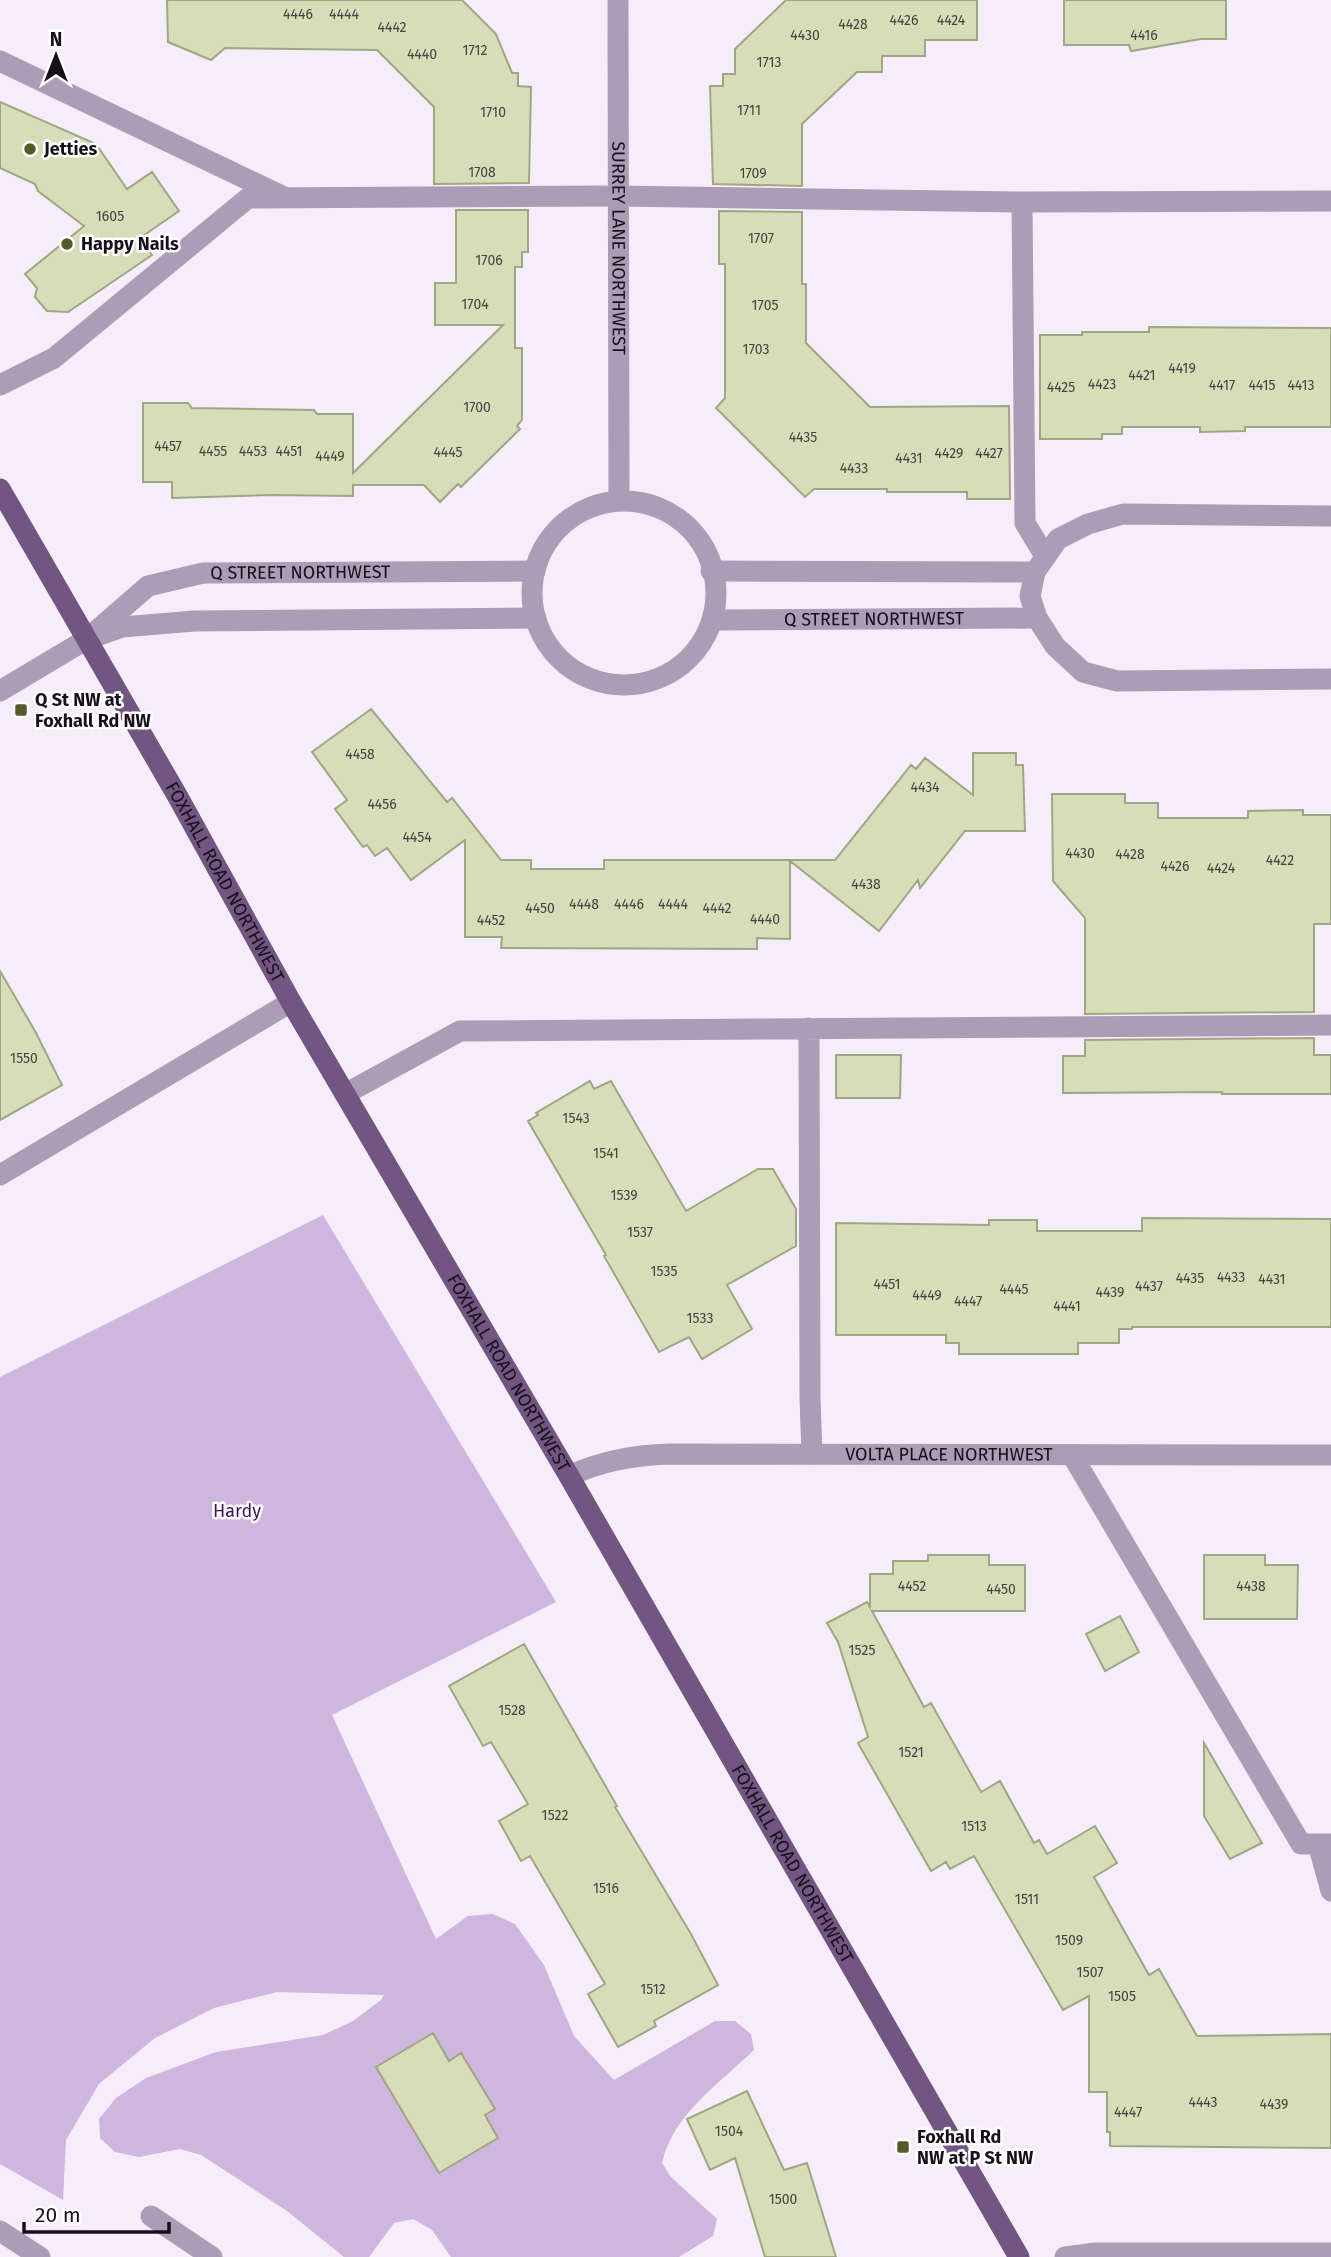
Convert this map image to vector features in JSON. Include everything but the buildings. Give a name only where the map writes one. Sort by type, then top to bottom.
[{"type":"main road","name":"FOXHALL ROAD NORTHWEST","points":[[0,489],[178,797],[290,1002],[569,1476],[1019,2257]]},
{"type":"street","name":"SURREY LANE NORTHWEST","points":[[618,0],[620,498]]},
{"type":"street","points":[[0,61],[287,198]]},
{"type":"street","points":[[0,385],[54,358],[248,198],[619,196],[1021,202],[1331,201]]},
{"type":"street","points":[[1021,202],[1025,523],[1040,564]]},
{"type":"street","points":[[620,498],[672,511],[701,539],[712,571],[716,594],[713,620],[701,647],[667,677],[623,687],[579,676],[546,646],[530,603],[538,553],[571,514],[620,498]]},
{"type":"street","points":[[1331,516],[1123,514],[1088,524],[1058,539],[1040,564],[1030,596],[1037,618],[1055,646],[1083,672],[1117,681],[1331,679]]},
{"type":"street","points":[[712,571],[1040,564]]},
{"type":"street","name":"Q STREET NORTHWEST","points":[[0,691],[87,639],[148,586],[203,572],[535,571]]},
{"type":"street","name":"Q STREET NORTHWEST","points":[[87,639],[122,626],[194,621],[536,618]]},
{"type":"street","name":"Q STREET NORTHWEST","points":[[713,620],[1037,618]]},
{"type":"street","points":[[0,1175],[290,1002]]},
{"type":"street","points":[[345,1094],[460,1031],[1331,1025]]},
{"type":"street","points":[[808,1028],[812,1454]]},
{"type":"street","name":"VOLTA PLACE NORTHWEST","points":[[569,1476],[606,1462],[646,1455],[1331,1455]]},
{"type":"street","points":[[1072,1455],[1301,1844],[1325,1844],[1331,1891]]},
{"type":"street","points":[[151,2216],[212,2257]]},
{"type":"street","points":[[0,2231],[40,2257]]},
{"type":"street","points":[[1065,2257],[1096,2253],[1331,2253]]},
{"type":"green space","name":"Hardy","points":[[323,1215],[556,1602],[332,1715],[436,1939],[468,1916],[493,1914],[515,1924],[544,1965],[574,2036],[614,2080],[715,2021],[735,2021],[751,2034],[754,2050],[699,2100],[676,2130],[662,2163],[671,2177],[717,2219],[713,2236],[679,2257],[451,2257],[432,2230],[413,2219],[394,2223],[369,2257],[344,2257],[287,2211],[201,2155],[180,2149],[139,2157],[115,2152],[100,2138],[99,2119],[116,2098],[146,2078],[216,2052],[323,2035],[353,2021],[384,1995],[277,1992],[214,2008],[155,2038],[99,2084],[66,2140],[63,2200],[0,2164],[0,1377]],"holes":[[[433,2033],[449,2061],[462,2054],[494,2109],[485,2115],[498,2138],[439,2173],[376,2067]]]},
{"type":"place","name":"Jetties","points":[[30,149]]},
{"type":"place","name":"Happy Nails","points":[[67,244]]},
{"type":"place","name":"Q St NW at Foxhall Rd NW","points":[[21,710]]},
{"type":"place","name":"Foxhall Rd NW at P St NW","points":[[903,2147]]}]
